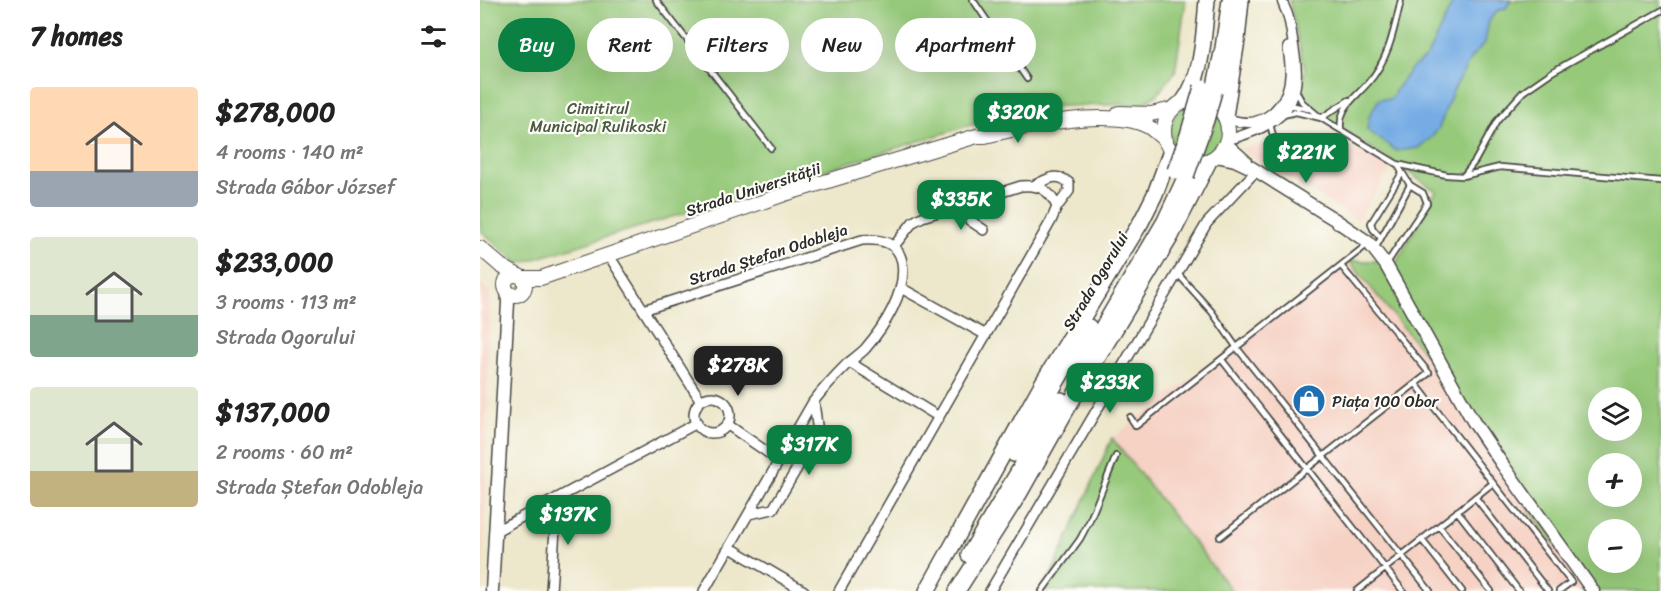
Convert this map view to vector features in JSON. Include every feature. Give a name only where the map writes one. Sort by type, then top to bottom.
[{"type":"highway","points":[[1178,106],[1190,93],[1197,71],[1207,0]]},
{"type":"highway","name":"Strada Ogorului","points":[[948,591],[1160,231],[1181,174],[1206,120],[1209,59],[1216,0]]},
{"type":"highway","name":"Strada Ogorului","points":[[1208,89],[1223,48],[1230,0]]},
{"type":"highway","points":[[1225,117],[1241,0]]},
{"type":"highway","points":[[927,591],[1042,384],[1141,222],[1155,194],[1168,146]]},
{"type":"highway","points":[[957,591],[1019,494],[1069,405],[1171,236],[1213,159]]},
{"type":"highway","name":"Strada Ogorului","points":[[933,591],[1181,174]]},
{"type":"main road","points":[[1191,100],[1207,101],[1225,117],[1228,133],[1226,142],[1213,159],[1193,163],[1177,157],[1168,146],[1165,124],[1178,106],[1191,100]]},
{"type":"main road","name":"Strada Universității","points":[[977,136],[984,131],[1012,123],[1052,116],[1108,112],[1151,114],[1178,106]]},
{"type":"main road","name":"Strada Universității","points":[[516,285],[788,193],[977,136],[1052,122],[1107,119],[1144,125],[1168,146]]},
{"type":"main road","points":[[486,256],[516,285]]},
{"type":"street","points":[[1225,117],[1243,123],[1255,122],[1289,105],[1296,90],[1297,67],[1287,12],[1282,3]]},
{"type":"street","points":[[1254,169],[1226,142],[1269,124],[1278,112],[1288,90],[1291,75],[1281,13],[1282,3]]},
{"type":"street","points":[[1213,159],[1235,160],[1254,169],[1375,243],[1473,421],[1593,591]]},
{"type":"street","points":[[990,591],[1207,223],[1254,169]]},
{"type":"street","points":[[704,591],[813,402],[826,384],[864,350],[889,314],[901,288],[903,272],[901,257],[894,246],[913,222],[1021,186],[1035,185],[1054,176],[1062,177],[1069,183],[1070,191],[1057,207],[986,336],[839,591]]},
{"type":"street","points":[[1035,185],[1046,190],[1057,207]]},
{"type":"street","points":[[952,209],[984,230]]},
{"type":"street","name":"Strada Ștefan Odobleja","points":[[643,310],[862,240],[879,239],[894,246]]},
{"type":"street","points":[[608,254],[701,401]]},
{"type":"street","points":[[492,591],[508,306],[516,285]]},
{"type":"street","points":[[901,288],[986,336]]},
{"type":"street","points":[[849,362],[939,417]]},
{"type":"street","points":[[710,397],[722,400],[730,410],[728,425],[717,432],[703,430],[697,423],[695,412],[701,401],[710,397]]},
{"type":"street","points":[[749,514],[773,508],[818,434],[813,402]]},
{"type":"street","points":[[494,532],[697,423]]},
{"type":"street","points":[[728,425],[780,460]]},
{"type":"street","points":[[551,591],[557,498]]},
{"type":"street","points":[[729,547],[804,591]]},
{"type":"lane","points":[[656,0],[771,148]]},
{"type":"lane","points":[[973,0],[1027,79]]},
{"type":"lane","points":[[1341,130],[1342,112],[1379,69],[1389,48],[1401,0]]},
{"type":"lane","points":[[1463,176],[1470,169],[1497,121],[1522,92],[1552,72],[1661,11]]},
{"type":"lane","points":[[1296,90],[1298,97],[1310,110]]},
{"type":"lane","points":[[1278,112],[1296,112],[1321,118],[1356,95]]},
{"type":"lane","points":[[1289,105],[1303,106],[1396,164],[1447,175],[1463,176],[1500,167],[1661,181]]},
{"type":"lane","points":[[1269,124],[1279,159]]},
{"type":"lane","points":[[1386,265],[1427,203],[1423,193],[1410,185],[1396,164]]},
{"type":"lane","points":[[1375,243],[1371,224],[1402,173]]},
{"type":"lane","points":[[1130,417],[1136,426],[1375,243],[1410,185]]},
{"type":"lane","points":[[1220,537],[1430,373],[1342,267]]},
{"type":"lane","points":[[1177,273],[1430,591]]},
{"type":"lane","points":[[1222,360],[1403,591]]},
{"type":"lane","points":[[1416,384],[1571,582],[1559,591]]},
{"type":"lane","points":[[1042,591],[1080,539],[1116,456]]},
{"type":"lane","points":[[1357,591],[1493,483]]},
{"type":"lane","points":[[1475,497],[1548,591]]},
{"type":"lane","points":[[1457,512],[1520,591]]},
{"type":"lane","points":[[1439,526],[1491,591]]},
{"type":"lane","points":[[1422,540],[1462,591]]},
{"type":"shaded area","points":[[1313,135],[1337,139],[1391,168],[1358,220],[1240,149]]},
{"type":"shaded area","name":"Piața 100 Obor","points":[[1349,261],[1433,364],[1499,468],[1586,588],[1582,591],[1232,591],[1112,438]]},
{"type":"shaded area","points":[[480,282],[490,293],[482,591],[480,591]]},
{"type":"green space","name":"Cimitirul Municipal Rulikoski","points":[[480,0],[1186,0],[1175,72],[1157,95],[1143,104],[1030,107],[519,264],[480,230]]},
{"type":"green space","points":[[1289,0],[1661,0],[1661,591],[1582,591],[1586,588],[1499,468],[1433,364],[1349,261],[1397,261],[1436,191],[1332,122],[1303,98],[1305,69]]},
{"type":"green space","points":[[1197,104],[1207,106],[1216,112],[1222,121],[1224,131],[1222,141],[1216,150],[1207,156],[1197,158],[1187,156],[1178,150],[1172,141],[1170,131],[1172,121],[1178,112],[1187,106]]},
{"type":"green space","points":[[1112,438],[1232,591],[1044,591]]},
{"type":"water","points":[[1454,0],[1511,0],[1506,8],[1497,11],[1489,21],[1485,43],[1471,58],[1453,91],[1439,128],[1418,148],[1397,151],[1367,130],[1369,116],[1379,99],[1391,99],[1411,69],[1427,56]]},
{"type":"place","name":"Piața 100 Obor","points":[[1309,401]]}]
